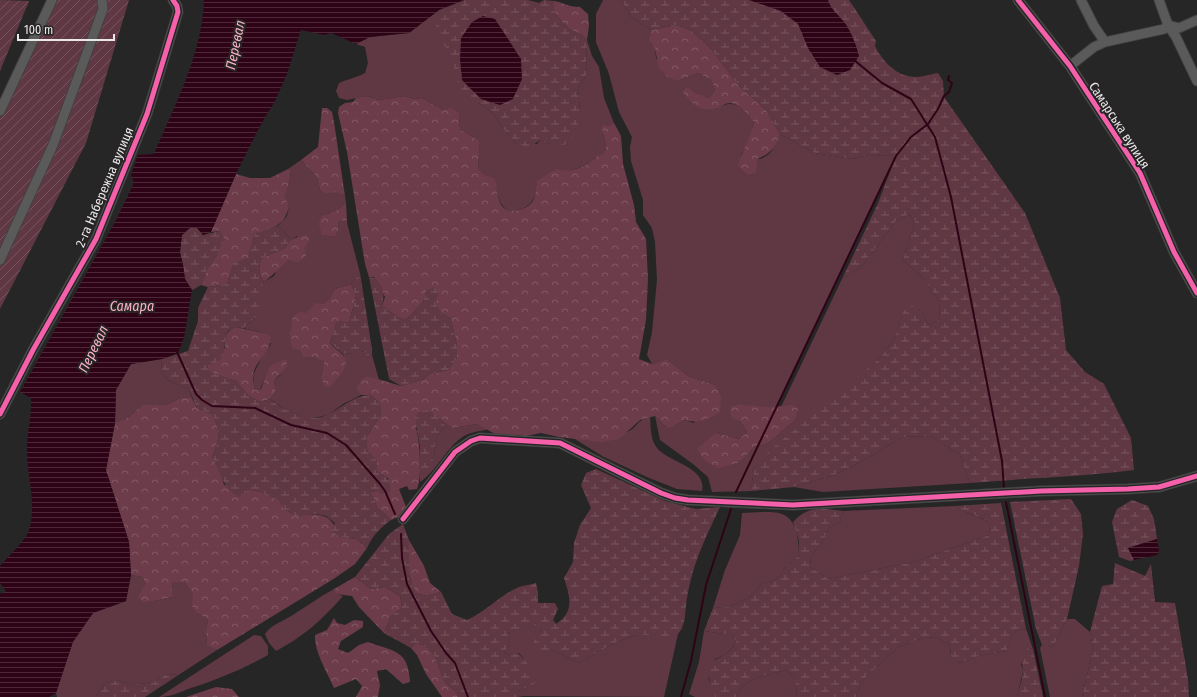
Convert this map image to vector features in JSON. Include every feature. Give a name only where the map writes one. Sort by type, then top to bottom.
[{"type":"street","points":[[0,111],[52,0]]},
{"type":"street","points":[[0,260],[53,145],[103,9],[102,0]]},
{"type":"street","name":"2-га Набережна вулиця","points":[[0,414],[33,350],[96,239],[155,90],[178,12],[177,6],[173,0]]},
{"type":"street","name":"Самарська вулиця","points":[[1018,0],[1070,66],[1140,173],[1174,252],[1197,294]]},
{"type":"street","points":[[1081,0],[1094,26],[1105,42]]},
{"type":"street","points":[[1159,0],[1168,25],[1176,37],[1197,81]]},
{"type":"street","points":[[1168,25],[1179,28],[1197,20]]},
{"type":"street","points":[[1070,66],[1094,47],[1105,42],[1164,29],[1168,25]]},
{"type":"street","points":[[403,519],[455,452],[471,441],[480,438],[560,443],[661,493],[675,498],[709,502],[793,504],[1041,491],[1106,490],[1159,487],[1197,476]]},
{"type":"green space","points":[[0,0],[29,1],[0,71]]},
{"type":"green space","points":[[53,0],[129,0],[86,143],[0,309],[0,118]]},
{"type":"green space","points":[[464,0],[528,0],[539,3],[544,0],[554,1],[554,11],[563,23],[587,40],[586,76],[578,88],[580,110],[577,129],[571,139],[564,145],[550,144],[540,140],[529,148],[516,143],[501,126],[493,113],[463,92],[455,77],[454,59],[438,36],[436,26],[439,10]]},
{"type":"green space","points":[[603,0],[621,0],[631,17],[651,30],[648,40],[655,49],[656,58],[678,81],[698,73],[711,80],[715,90],[709,98],[696,93],[687,86],[682,91],[716,109],[727,104],[732,104],[742,108],[750,116],[754,121],[751,136],[741,155],[757,159],[766,156],[775,146],[780,134],[815,153],[852,159],[868,155],[896,156],[777,407],[756,407],[740,404],[740,421],[747,432],[739,439],[716,433],[747,455],[753,448],[770,442],[795,420],[791,404],[781,407],[842,279],[862,266],[896,221],[909,214],[915,221],[903,260],[921,276],[939,301],[940,319],[929,325],[919,309],[903,313],[894,339],[879,359],[754,469],[751,491],[712,492],[708,477],[660,440],[655,416],[668,429],[685,420],[694,423],[715,385],[688,376],[667,359],[652,364],[647,355],[652,332],[657,280],[655,242],[652,228],[643,215],[643,200],[631,161],[630,147],[632,137],[619,112],[609,74],[596,42],[596,14]]},
{"type":"green space","points":[[621,0],[849,0],[876,41],[875,46],[878,52],[891,68],[909,76],[919,77],[938,73],[943,81],[944,97],[1025,213],[1060,298],[1066,350],[1085,372],[1104,384],[1131,438],[1134,470],[970,483],[960,455],[931,436],[902,437],[868,458],[834,475],[794,487],[751,491],[754,469],[770,450],[879,359],[894,339],[903,312],[910,305],[919,309],[929,325],[940,319],[939,301],[921,276],[903,260],[915,221],[909,214],[896,221],[862,266],[842,279],[878,203],[896,156],[868,155],[852,159],[815,153],[780,134],[766,110],[739,86],[712,50],[692,31],[677,25],[651,30],[631,17]]},
{"type":"green space","points":[[554,1],[580,7],[588,14],[589,26],[587,40],[563,23],[554,11]]},
{"type":"green space","points":[[439,10],[439,33],[440,37],[454,58],[455,77],[480,104],[493,113],[501,126],[516,143],[537,144],[540,140],[550,144],[580,110],[578,88],[586,76],[587,40],[592,56],[599,67],[604,98],[614,123],[609,126],[602,124],[606,148],[603,156],[597,156],[584,166],[552,174],[537,180],[535,194],[532,201],[522,209],[510,211],[503,206],[500,201],[495,184],[492,180],[482,175],[478,167],[480,142],[460,129],[459,114],[443,110],[422,98],[414,99],[404,96],[379,100],[366,96],[347,100],[339,98],[336,91],[339,83],[365,73],[368,63],[365,47],[356,44],[370,37],[409,33]]},
{"type":"green space","points":[[677,25],[692,31],[712,50],[739,86],[766,110],[780,134],[777,143],[772,150],[766,155],[757,159],[756,172],[748,175],[738,166],[754,122],[746,113],[737,105],[730,103],[719,108],[709,110],[696,106],[682,91],[687,86],[696,93],[709,98],[715,90],[711,80],[698,73],[678,81],[668,77],[659,68],[655,49],[648,40],[651,30]]},
{"type":"green space","points":[[366,96],[379,100],[404,96],[414,99],[422,98],[443,110],[452,108],[459,114],[460,129],[480,142],[478,167],[482,174],[495,179],[500,203],[510,211],[520,210],[532,203],[535,197],[537,180],[557,169],[573,170],[584,166],[597,156],[603,155],[606,147],[602,124],[609,126],[614,123],[621,136],[623,164],[634,205],[636,222],[646,239],[648,279],[646,320],[639,359],[652,364],[667,359],[688,376],[715,385],[721,397],[720,412],[699,421],[685,420],[668,429],[655,416],[640,420],[619,439],[601,442],[559,437],[541,433],[526,436],[497,435],[477,424],[453,428],[428,410],[416,428],[419,441],[420,459],[420,477],[417,489],[409,490],[407,486],[399,489],[406,507],[403,515],[391,520],[377,508],[370,492],[376,491],[389,479],[377,471],[377,461],[368,451],[366,441],[377,422],[381,409],[378,402],[370,395],[361,395],[356,389],[361,380],[368,376],[401,386],[424,379],[430,374],[448,370],[457,358],[457,345],[451,319],[438,310],[436,302],[427,290],[423,302],[406,320],[398,317],[382,306],[385,297],[374,277],[369,277],[365,264],[347,152],[338,113],[339,107],[345,103],[353,102],[356,98]]},
{"type":"green space","points":[[322,108],[327,108],[332,112],[345,196],[336,192],[325,194],[320,190],[317,177],[301,160],[318,147]]},
{"type":"green space","points":[[301,160],[317,177],[320,190],[325,194],[336,192],[345,196],[346,202],[339,209],[322,215],[323,235],[335,237],[339,229],[338,223],[341,220],[347,223],[360,273],[351,284],[335,289],[329,299],[323,304],[299,350],[303,358],[313,357],[324,362],[321,377],[331,387],[344,368],[345,359],[343,354],[347,353],[352,354],[361,351],[365,352],[367,357],[372,355],[379,380],[368,376],[356,389],[361,395],[343,404],[328,415],[308,419],[288,411],[270,399],[276,392],[274,381],[281,374],[264,381],[260,389],[255,390],[253,375],[263,355],[271,344],[264,333],[243,328],[254,319],[260,288],[264,282],[274,276],[278,267],[289,260],[298,236],[291,239],[278,226],[287,216],[289,206],[283,196],[289,184],[291,172],[288,169]]},
{"type":"green space","points":[[288,169],[291,171],[289,184],[284,196],[289,206],[287,213],[281,222],[277,226],[255,234],[248,258],[233,264],[227,284],[208,287],[201,285],[207,269],[217,255],[220,231],[211,232],[236,174],[250,178],[270,178]]},
{"type":"green space","points":[[346,202],[347,223],[341,220],[338,223],[339,229],[335,237],[322,235],[319,224],[322,215],[336,211]]},
{"type":"green space","points":[[278,226],[291,239],[285,248],[262,258],[259,270],[264,282],[261,288],[261,306],[259,313],[243,328],[229,330],[225,338],[221,358],[207,366],[209,371],[236,381],[249,396],[260,402],[270,399],[291,412],[306,417],[322,417],[359,397],[370,395],[378,402],[381,409],[380,415],[366,441],[367,449],[377,461],[377,471],[388,479],[390,484],[390,492],[384,495],[376,491],[370,492],[377,508],[391,520],[377,532],[367,548],[356,539],[339,537],[331,530],[335,523],[326,516],[316,514],[296,516],[284,509],[279,501],[262,493],[249,490],[239,497],[233,493],[222,479],[212,457],[217,445],[218,430],[212,414],[197,408],[189,389],[168,380],[163,372],[162,359],[188,351],[198,321],[198,308],[208,287],[227,284],[233,263],[248,258],[255,234]]},
{"type":"green space","points":[[190,228],[197,228],[203,235],[220,231],[224,238],[217,255],[207,269],[201,285],[192,290],[185,279],[180,252],[182,235]]},
{"type":"green space","points":[[306,235],[310,240],[304,248],[306,256],[298,262],[289,260],[264,282],[259,270],[262,258],[285,248],[291,239]]},
{"type":"green space","points":[[360,273],[372,349],[372,355],[367,357],[365,352],[362,351],[358,355],[347,353],[343,354],[330,343],[335,323],[338,321],[349,323],[356,296],[351,284]]},
{"type":"green space","points":[[369,277],[378,281],[382,288],[382,306],[398,317],[406,320],[423,302],[427,290],[434,287],[439,293],[436,302],[438,310],[451,319],[457,345],[457,358],[448,370],[430,374],[424,379],[401,386],[389,379]]},
{"type":"green space","points":[[351,284],[356,296],[349,323],[338,321],[330,343],[345,358],[345,367],[343,372],[331,387],[324,386],[321,377],[324,362],[313,357],[303,358],[299,350],[292,348],[290,334],[293,316],[300,312],[307,313],[315,303],[323,304],[329,299],[335,289]]},
{"type":"green space","points":[[235,327],[264,333],[271,337],[269,347],[253,374],[255,390],[261,389],[270,366],[286,359],[287,366],[274,381],[276,392],[270,399],[260,402],[249,396],[236,381],[209,372],[207,366],[225,348],[227,333]]},
{"type":"green space","points":[[162,359],[162,367],[165,377],[172,382],[189,389],[192,398],[180,398],[166,405],[142,405],[129,417],[115,423],[116,390],[131,364]]},
{"type":"green space","points":[[180,398],[192,398],[197,408],[212,414],[217,425],[218,440],[212,457],[219,468],[224,485],[266,494],[278,500],[289,512],[294,515],[318,515],[328,518],[334,525],[339,537],[356,539],[367,548],[355,564],[335,578],[217,650],[207,646],[206,631],[208,620],[197,613],[192,606],[193,594],[184,582],[172,582],[173,597],[144,603],[138,597],[145,585],[143,577],[131,575],[129,542],[106,470],[115,423],[129,417],[142,405],[166,405]]},
{"type":"green space","points":[[740,404],[778,407],[791,404],[798,409],[795,420],[770,442],[753,448],[737,463],[718,468],[704,460],[697,449],[716,433],[739,439],[747,432],[740,421],[733,419],[730,412],[731,407]]},
{"type":"green space","points":[[428,410],[442,419],[445,426],[437,438],[433,461],[426,470],[419,469],[420,447],[415,417],[419,412]]},
{"type":"green space","points":[[650,417],[652,437],[657,448],[662,453],[686,466],[699,476],[702,483],[702,491],[677,489],[649,478],[604,457],[573,438],[602,437],[624,433],[632,429],[642,420]]},
{"type":"green space","points":[[442,419],[453,428],[477,424],[489,429],[464,436],[452,446],[432,471],[420,482],[419,469],[426,469],[433,461],[437,438],[445,426]]},
{"type":"green space","points":[[931,436],[960,455],[970,483],[823,492],[794,487],[834,475],[868,458],[902,437]]},
{"type":"green space","points":[[596,469],[665,501],[696,509],[720,507],[691,578],[685,616],[678,634],[669,638],[644,635],[632,636],[617,642],[578,663],[553,650],[538,651],[532,645],[541,630],[533,624],[508,633],[510,644],[504,652],[509,655],[518,653],[530,666],[535,683],[527,688],[517,691],[517,696],[524,697],[458,697],[455,691],[446,683],[432,652],[428,648],[423,645],[415,644],[411,648],[384,633],[390,617],[402,608],[400,596],[385,587],[371,589],[355,577],[389,534],[403,524],[409,540],[409,574],[415,593],[427,596],[441,592],[452,614],[467,620],[480,613],[510,591],[536,583],[538,603],[555,603],[558,609],[553,620],[556,624],[566,614],[568,609],[569,597],[564,578],[573,562],[574,543],[580,525],[591,508],[581,485],[586,473]]},
{"type":"green space","points":[[1071,499],[1081,514],[1083,534],[1079,566],[1067,619],[1053,647],[1042,645],[1036,629],[1010,502]]},
{"type":"green space","points":[[1132,500],[1148,506],[1154,519],[1157,539],[1128,548],[1134,560],[1130,561],[1119,557],[1112,522],[1117,509]]},
{"type":"green space","points":[[1001,503],[1026,629],[1016,631],[1010,640],[1007,651],[978,656],[967,661],[957,663],[951,656],[950,646],[937,637],[923,638],[898,647],[861,682],[856,697],[797,697],[795,679],[786,670],[764,675],[750,681],[744,685],[737,697],[715,697],[714,689],[708,675],[709,667],[711,663],[730,651],[736,641],[731,635],[704,631],[713,608],[729,607],[750,597],[763,583],[773,581],[781,575],[783,570],[799,555],[799,541],[793,522],[804,513],[816,509],[843,511],[840,522],[829,528],[821,545],[810,556],[811,567],[828,579],[913,562],[989,535],[990,523],[955,506]]},
{"type":"green space","points":[[955,506],[990,523],[989,535],[913,562],[828,579],[811,567],[810,556],[821,545],[829,528],[840,522],[843,511]]},
{"type":"green space","points":[[742,513],[780,513],[791,521],[798,538],[799,555],[783,570],[781,575],[773,581],[763,583],[750,597],[729,607],[713,608],[725,570],[740,535]]},
{"type":"green space","points":[[409,540],[424,566],[430,583],[441,592],[427,596],[415,593],[409,574]]},
{"type":"green space","points":[[1115,563],[1145,576],[1151,564],[1155,602],[1175,603],[1188,679],[1189,697],[1082,697],[1093,648],[1090,632],[1102,586],[1113,584]]},
{"type":"green space","points":[[131,575],[143,577],[145,585],[144,603],[173,597],[172,582],[184,582],[193,594],[197,613],[208,620],[206,632],[207,646],[217,650],[180,674],[165,675],[153,682],[132,685],[117,680],[106,683],[95,697],[57,697],[56,693],[73,641],[93,613],[126,601]]},
{"type":"green space","points":[[355,577],[371,589],[385,587],[400,596],[402,608],[390,617],[384,633],[359,607],[352,596],[336,594],[334,589]]},
{"type":"green space","points":[[334,589],[337,594],[343,596],[335,605],[304,633],[276,651],[269,643],[265,634],[274,625],[288,618]]},
{"type":"green space","points":[[334,618],[337,623],[345,625],[354,620],[363,621],[363,627],[341,641],[338,649],[348,653],[359,645],[368,642],[392,650],[403,657],[409,671],[410,682],[403,684],[386,669],[377,671],[380,685],[378,697],[356,697],[362,686],[356,679],[334,688],[319,655],[315,635],[327,630]]},
{"type":"green space","points":[[1067,619],[1075,619],[1090,632],[1093,648],[1082,697],[1050,697],[1040,648],[1042,645],[1053,647]]},
{"type":"green space","points":[[533,623],[541,630],[533,645],[553,650],[578,663],[615,643],[630,637],[643,634],[667,637],[678,634],[664,697],[517,696],[517,691],[527,688],[524,659],[519,653],[509,655],[504,652],[510,644],[508,633]]},
{"type":"green space","points":[[1026,629],[1033,649],[1028,648],[1021,664],[1023,671],[1017,697],[856,697],[861,682],[898,647],[923,638],[937,637],[950,646],[951,656],[958,663],[967,661],[977,656],[1007,651],[1010,640],[1016,631]]},
{"type":"green space","points":[[704,631],[731,635],[736,641],[728,652],[715,659],[708,678],[715,691],[715,697],[695,697],[689,694],[699,662]]},
{"type":"green space","points":[[254,635],[261,636],[268,646],[268,655],[219,678],[174,694],[159,697]]},
{"type":"green space","points":[[415,644],[423,645],[432,652],[446,683],[455,691],[458,697],[442,697],[426,674],[417,655],[411,648]]},
{"type":"green space","points":[[1028,648],[1033,649],[1043,697],[1017,697],[1022,681],[1022,660]]},
{"type":"green space","points":[[786,670],[795,679],[797,697],[737,697],[744,685],[750,681],[764,675]]},
{"type":"green space","points":[[180,674],[145,697],[95,697],[106,683],[117,680],[132,685],[153,682],[165,675]]},
{"type":"green space","points":[[216,687],[232,689],[239,697],[186,697]]},
{"type":"water","name":"Самара","points":[[204,0],[464,0],[439,10],[409,33],[370,37],[356,44],[331,33],[324,35],[301,30],[287,74],[275,101],[260,126],[236,174],[211,232],[203,235],[197,228],[190,228],[182,235],[180,252],[185,279],[192,290],[184,338],[178,353],[162,359],[131,364],[116,390],[115,423],[106,470],[129,542],[131,575],[126,601],[93,613],[73,642],[56,693],[49,697],[0,697],[0,594],[6,591],[0,583],[0,566],[21,543],[27,534],[32,510],[27,460],[31,398],[20,392],[115,222],[134,183],[131,175],[138,155],[154,154],[179,98],[193,60],[202,20]]},
{"type":"water","points":[[749,0],[828,0],[831,7],[850,31],[859,56],[850,70],[837,75],[820,67],[808,48],[798,24],[781,11]]},
{"type":"water","points":[[483,16],[495,19],[521,59],[522,79],[513,99],[500,105],[481,99],[462,80],[460,59],[461,38],[472,22]]},
{"type":"water","points":[[1157,539],[1159,550],[1157,555],[1134,560],[1128,548]]},
{"type":"waterway","points":[[854,60],[882,83],[911,99],[935,137],[951,197],[1002,461],[1004,489]]},
{"type":"waterway","points":[[736,492],[896,156],[911,137],[928,124],[938,109],[944,96],[949,92],[952,83],[948,80],[949,76]]},
{"type":"waterway","points":[[177,352],[196,394],[212,406],[255,408],[291,425],[327,433],[346,445],[385,491],[395,514]]},
{"type":"waterway","points":[[1006,502],[1045,697]]},
{"type":"waterway","points":[[681,697],[691,661],[706,585],[731,509]]},
{"type":"waterway","points":[[401,534],[402,558],[407,584],[431,631],[455,663],[468,697]]},
{"type":"cycle path","points":[[0,414],[33,350],[96,239],[147,114],[178,12],[177,6],[173,0]]},
{"type":"cycle path","points":[[1018,0],[1070,66],[1140,173],[1174,252],[1197,293]]},
{"type":"cycle path","points":[[403,519],[455,452],[471,441],[480,438],[560,443],[661,493],[675,498],[688,500],[793,505],[1041,491],[1159,487],[1197,476]]},
{"type":"water label","name":"Перевал","points":[[235,45]]},
{"type":"water label","name":"Перевал","points":[[93,349]]}]
